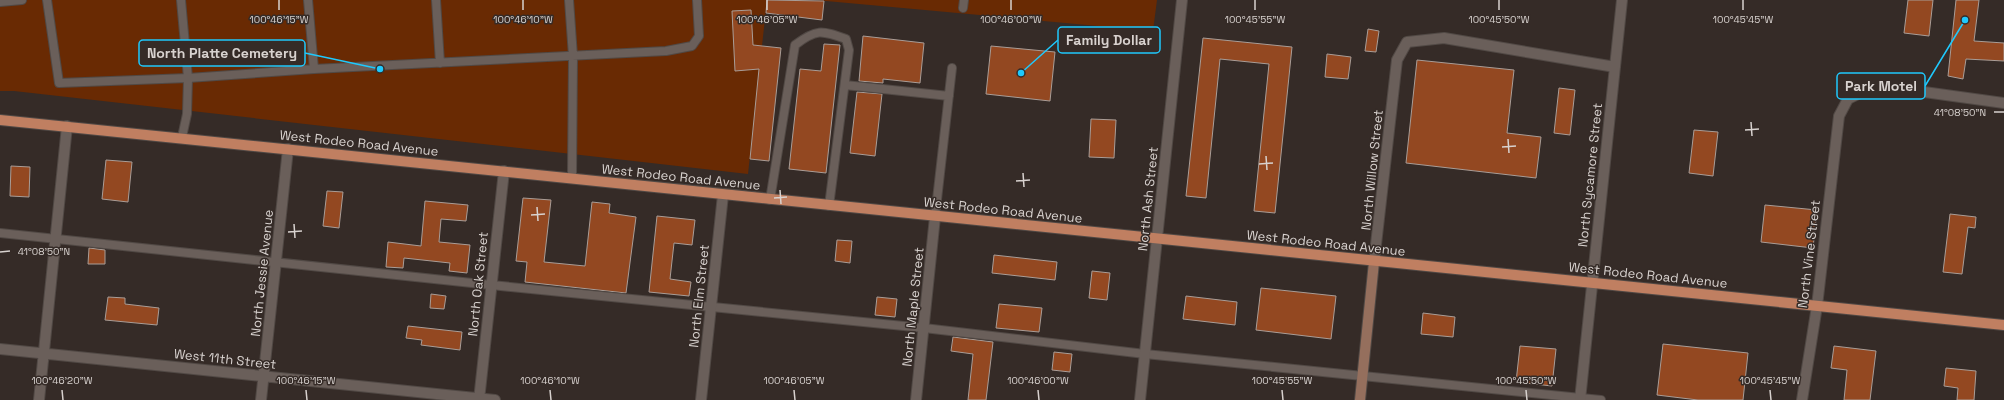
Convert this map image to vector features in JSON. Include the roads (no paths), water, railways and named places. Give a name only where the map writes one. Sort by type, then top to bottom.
[{"type":"main road","name":"West Rodeo Road Avenue","points":[[0,120],[182,137],[770,200],[1374,262],[1592,282],[2004,325]]},
{"type":"main road","name":"North Willow Street","points":[[1360,400],[1374,262]]},
{"type":"street","name":"North Ash Street","points":[[1140,400],[1182,0]]},
{"type":"street","name":"North Sycamore Street","points":[[1580,399],[1622,0]]},
{"type":"street","name":"North Willow Street","points":[[1374,262],[1397,60],[1407,42],[1444,38],[1615,67]]},
{"type":"street","name":"North Vine Street","points":[[1802,400],[1817,306],[1839,116],[1848,99],[1868,89],[1888,87],[2004,103]]},
{"type":"street","points":[[39,400],[67,126]]},
{"type":"street","name":"North Jessie Avenue","points":[[260,400],[288,149]]},
{"type":"street","name":"North Oak Street","points":[[479,399],[504,172]]},
{"type":"street","name":"North Elm Street","points":[[701,400],[723,195]]},
{"type":"street","name":"North Maple Street","points":[[916,400],[935,217]]},
{"type":"street","name":"West 11th Street","points":[[0,349],[494,400]]},
{"type":"lane","points":[[0,2],[22,0]]},
{"type":"lane","points":[[46,0],[59,83],[188,78],[314,69],[666,51],[692,46],[699,36],[697,0]]},
{"type":"lane","points":[[181,0],[188,78],[187,114],[182,137]]},
{"type":"lane","points":[[308,0],[314,69]]},
{"type":"lane","points":[[436,0],[440,63]]},
{"type":"lane","points":[[569,0],[573,56],[572,178]]},
{"type":"lane","points":[[770,200],[795,45],[810,34],[827,32],[846,38],[849,50],[829,206]]},
{"type":"lane","points":[[935,217],[952,68]]},
{"type":"lane","points":[[845,85],[949,96]]},
{"type":"lane","points":[[0,234],[924,328],[1145,354],[1601,400]]},
{"type":"place","name":"Park Motel","points":[[1965,20]]},
{"type":"place","name":"North Platte Cemetery","points":[[380,69]]},
{"type":"place","name":"Family Dollar","points":[[1021,73]]}]
